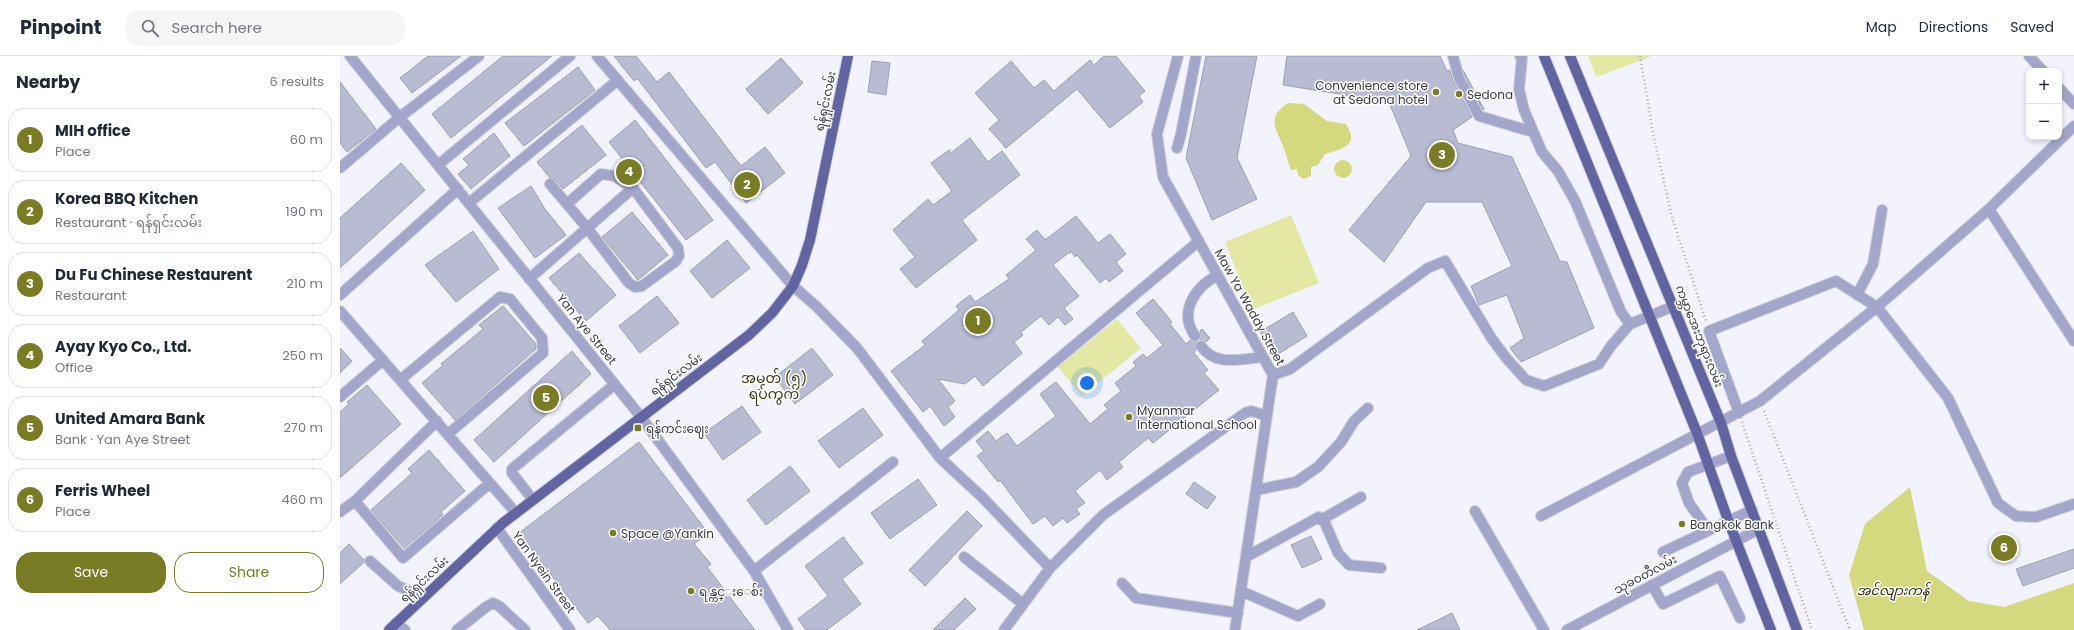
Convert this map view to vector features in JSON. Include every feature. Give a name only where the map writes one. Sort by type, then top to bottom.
[{"type":"main road","name":"ရန်ရှင်းလမ်း","points":[[393,626],[497,528],[749,335],[772,313],[793,286],[810,240],[848,56]]},
{"type":"main road","points":[[1544,56],[1697,433],[1728,520],[1771,630]]},
{"type":"main road","name":"ကမ္ဘာအေးဘုရားလမ်း","points":[[1570,56],[1721,423],[1731,456],[1797,630]]},
{"type":"street","name":"Yan Aye Street","points":[[350,56],[641,418],[754,571],[788,630]]},
{"type":"street","points":[[340,168],[400,117],[479,56]]},
{"type":"street","points":[[438,165],[570,56]]},
{"type":"street","points":[[597,56],[793,286],[816,306],[857,348],[940,458],[982,496],[1050,568]]},
{"type":"street","name":"Maw Ya Waddy Street","points":[[1178,56],[1157,134],[1163,177],[1273,375],[1235,630]]},
{"type":"street","points":[[1177,148],[1196,56]]},
{"type":"street","points":[[1453,56],[1459,78],[1479,116],[1533,132]]},
{"type":"street","points":[[1520,56],[1522,58],[1520,89],[1524,110],[1533,132],[1542,152],[1558,171],[1575,201],[1610,290],[1621,312],[1630,324]]},
{"type":"street","points":[[2029,56],[2040,68]]},
{"type":"street","points":[[468,203],[618,80]]},
{"type":"street","points":[[2062,90],[2072,96]]},
{"type":"street","points":[[1541,516],[1697,433],[1721,423],[1760,401],[1877,308],[1989,209],[2074,126]]},
{"type":"street","points":[[550,184],[588,229],[629,283],[635,287],[642,286],[676,261],[679,256],[678,248],[633,188],[615,176],[601,174],[567,204]]},
{"type":"street","points":[[529,279],[588,229],[633,188]]},
{"type":"street","points":[[340,294],[458,190]]},
{"type":"street","points":[[1989,209],[2074,341]]},
{"type":"street","points":[[1858,295],[1873,264],[1882,210]]},
{"type":"street","points":[[940,458],[1199,241]]},
{"type":"street","points":[[1273,375],[1290,369],[1428,268],[1445,262],[1492,339],[1507,359],[1526,380],[1544,386],[1599,364],[1611,346],[1630,324],[1674,306]]},
{"type":"street","points":[[1195,336],[1188,327],[1191,299],[1208,281],[1218,275]]},
{"type":"street","points":[[1739,413],[1709,331],[1836,281],[1877,308],[1948,398],[1998,503],[2016,516],[2036,517],[2074,504]]},
{"type":"street","points":[[400,380],[500,297],[510,299],[542,338],[543,353],[448,434]]},
{"type":"street","points":[[340,311],[516,513]]},
{"type":"street","points":[[1201,346],[1207,354],[1225,360],[1263,357]]},
{"type":"street","points":[[340,397],[383,360]]},
{"type":"street","points":[[533,500],[512,473],[512,469],[614,384]]},
{"type":"street","points":[[1256,490],[1296,482],[1318,467],[1341,442],[1354,421],[1368,408]]},
{"type":"street","points":[[1004,630],[1050,568],[1103,515],[1245,412],[1252,411],[1267,416]]},
{"type":"street","points":[[340,512],[355,501],[437,421]]},
{"type":"street","points":[[1708,530],[1689,503],[1682,483],[1688,472],[1698,467],[1708,466],[1731,456]]},
{"type":"street","points":[[754,571],[893,462]]},
{"type":"street","points":[[355,501],[403,558],[490,483]]},
{"type":"street","points":[[1321,520],[1362,497]]},
{"type":"street","points":[[1663,552],[1752,510]]},
{"type":"street","points":[[1475,511],[1544,630]]},
{"type":"street","points":[[1246,557],[1311,520],[1319,517],[1338,553],[1349,565],[1381,568]]},
{"type":"street","name":"Yan Nyein Street","points":[[497,528],[570,630]]},
{"type":"street","name":"သုခဝတီလမ်း","points":[[1567,630],[1759,529]]},
{"type":"street","points":[[964,557],[1023,604]]},
{"type":"street","points":[[370,561],[398,586],[423,597]]},
{"type":"street","points":[[1652,585],[1663,604],[1720,576],[1740,618]]},
{"type":"street","points":[[1122,584],[1136,598],[1238,613]]},
{"type":"street","points":[[1241,591],[1298,616],[1320,604]]},
{"type":"street","points":[[457,630],[493,603],[499,606],[525,630]]},
{"type":"street","points":[[393,626],[405,630]]},
{"type":"path","points":[[1640,56],[1653,133],[1672,217],[1709,331]]},
{"type":"path","points":[[1760,401],[1850,630]]},
{"type":"path","points":[[1739,413],[1812,630]]},
{"type":"shaded area","points":[[1588,56],[1650,56],[1650,57],[1596,77]]},
{"type":"shaded area","points":[[1291,215],[1319,283],[1252,310],[1225,242]]},
{"type":"shaded area","points":[[1117,319],[1141,348],[1082,396],[1058,367]]},
{"type":"water","points":[[1288,103],[1304,104],[1327,121],[1346,124],[1350,131],[1350,142],[1343,148],[1325,154],[1318,165],[1311,167],[1311,176],[1303,179],[1298,175],[1297,169],[1291,170],[1277,133],[1275,123],[1277,113]]},
{"type":"water","points":[[1343,160],[1349,163],[1352,169],[1349,175],[1343,178],[1337,175],[1334,169],[1337,163]]},
{"type":"water","name":"အင်လျားကန်","points":[[1910,487],[1927,571],[1969,601],[2004,607],[2074,583],[2074,630],[1864,630],[1849,575],[1865,524]]},
{"type":"building","points":[[428,56],[461,56],[412,93],[400,78]]},
{"type":"building","points":[[503,56],[552,56],[451,138],[432,114]]},
{"type":"building","points":[[614,56],[636,56],[657,82],[669,72],[741,166],[765,147],[785,173],[746,203],[715,162],[706,168],[637,78],[634,81]]},
{"type":"building","points":[[1104,56],[1116,56],[1145,91],[1139,96],[1143,102],[1110,128],[1077,89],[1006,148],[989,129],[999,120],[975,93],[1011,61],[1034,88],[1044,80],[1054,91],[1090,60],[1094,65]]},
{"type":"building","points":[[1206,56],[1257,56],[1237,158],[1257,199],[1212,220],[1186,158]]},
{"type":"building","points":[[1287,56],[1440,56],[1447,71],[1450,70],[1453,81],[1472,117],[1453,130],[1458,143],[1512,157],[1560,261],[1567,262],[1594,328],[1521,362],[1510,348],[1524,338],[1507,295],[1479,305],[1471,286],[1512,266],[1482,202],[1426,202],[1384,262],[1349,230],[1411,156],[1389,102],[1283,85]]},
{"type":"building","points":[[781,58],[803,83],[768,114],[746,89]]},
{"type":"building","points":[[872,61],[890,63],[886,95],[868,92]]},
{"type":"building","points":[[578,67],[595,90],[524,146],[505,123]]},
{"type":"building","points":[[1463,70],[1484,109],[1483,110],[1465,76]]},
{"type":"building","points":[[340,82],[376,129],[347,152],[340,143]]},
{"type":"building","points":[[635,120],[713,220],[686,240],[609,142]]},
{"type":"building","points":[[582,125],[606,155],[563,189],[555,180],[550,178],[537,162]]},
{"type":"building","points":[[494,133],[510,156],[471,189],[458,174],[469,165],[463,159]]},
{"type":"building","points":[[970,138],[988,162],[1002,151],[1020,175],[962,220],[977,240],[916,288],[900,269],[915,257],[893,230],[928,199],[933,205],[952,191],[931,163],[949,150],[951,153]]},
{"type":"building","points":[[401,163],[425,190],[340,268],[340,218]]},
{"type":"building","points":[[531,186],[545,209],[566,235],[535,258],[498,208]]},
{"type":"building","points":[[632,212],[668,255],[638,280],[602,237]]},
{"type":"building","points":[[1076,216],[1098,243],[1110,234],[1126,254],[1116,262],[1123,271],[1109,282],[1106,278],[1100,283],[1077,255],[1075,257],[1071,251],[1053,265],[1079,296],[1064,308],[1073,319],[1065,325],[1058,317],[1049,325],[1041,316],[1021,332],[1023,335],[1014,342],[1022,353],[983,386],[975,376],[965,384],[938,379],[955,401],[948,407],[955,417],[944,426],[930,406],[923,412],[891,371],[925,345],[922,341],[959,310],[956,306],[970,295],[975,302],[1009,279],[1006,275],[1036,250],[1026,239],[1037,230],[1045,240]]},
{"type":"building","points":[[473,231],[499,269],[456,302],[425,265]]},
{"type":"building","points":[[727,240],[750,268],[712,298],[690,271]]},
{"type":"building","points":[[579,253],[616,295],[586,321],[549,278]]},
{"type":"building","points":[[657,296],[679,323],[640,353],[619,326]]},
{"type":"building","points":[[1153,299],[1172,322],[1170,324],[1186,344],[1190,340],[1196,342],[1196,350],[1194,353],[1208,370],[1204,373],[1219,390],[1153,443],[1148,438],[1119,462],[1123,467],[1107,480],[1100,470],[1075,491],[1085,503],[1076,509],[1080,514],[1067,523],[1063,518],[1053,526],[1045,516],[1033,524],[1000,480],[998,482],[977,456],[984,451],[976,441],[988,431],[996,441],[1007,433],[1017,446],[1056,416],[1040,394],[1056,382],[1090,424],[1108,409],[1104,405],[1121,391],[1115,383],[1136,366],[1133,362],[1143,354],[1147,358],[1163,345],[1136,313]]},
{"type":"building","points":[[503,306],[536,344],[536,349],[455,420],[422,383],[443,365],[441,364],[483,329],[479,325]]},
{"type":"building","points":[[1293,312],[1307,336],[1275,356],[1260,332]]},
{"type":"building","points":[[1202,329],[1210,338],[1206,342],[1200,340],[1200,331]]},
{"type":"building","points":[[340,348],[352,361],[340,373]]},
{"type":"building","points":[[812,348],[833,375],[795,404],[775,377]]},
{"type":"building","points":[[572,351],[591,374],[494,462],[474,440]]},
{"type":"building","points":[[367,385],[401,424],[340,478],[340,412],[349,404],[347,402]]},
{"type":"building","points":[[742,406],[761,432],[723,460],[704,433]]},
{"type":"building","points":[[863,408],[883,435],[839,468],[818,441]]},
{"type":"building","name":"Space @Yankin","points":[[639,442],[708,533],[694,544],[711,564],[707,567],[755,630],[610,630],[598,616],[588,623],[519,533]]},
{"type":"building","points":[[429,450],[465,491],[441,512],[443,514],[435,522],[404,548],[371,510],[412,473],[408,469]]},
{"type":"building","points":[[790,466],[810,491],[766,525],[747,500]]},
{"type":"building","points":[[918,479],[937,505],[890,539],[871,513]]},
{"type":"building","points":[[1194,482],[1216,497],[1207,509],[1186,494]]},
{"type":"building","points":[[967,511],[982,526],[925,586],[909,570]]},
{"type":"building","points":[[1311,536],[1322,559],[1302,568],[1291,545]]},
{"type":"building","points":[[843,537],[863,563],[842,579],[861,604],[827,630],[806,630],[798,619],[828,596],[805,566]]},
{"type":"building","points":[[349,544],[364,560],[364,562],[340,584],[340,553]]},
{"type":"building","points":[[2074,549],[2074,568],[2023,586],[2016,569]]},
{"type":"building","points":[[965,598],[976,609],[954,630],[933,630]]},
{"type":"building","points":[[1452,613],[1460,630],[1417,630]]},
{"type":"place","name":"Convenience store at Sedona hotel","points":[[1436,92]]},
{"type":"place","name":"Sedona","points":[[1459,94]]},
{"type":"place","name":"Du Fu Chinese Restaurent","points":[[1442,155]]},
{"type":"place","name":"Ayay Kyo Co., Ltd.","points":[[629,172]]},
{"type":"place","name":"Korea BBQ Kitchen","points":[[747,185]]},
{"type":"place","name":"MIH office","points":[[978,321]]},
{"type":"place","name":"United Amara Bank","points":[[546,398]]},
{"type":"place","name":"Myanmar International School","points":[[1129,417]]},
{"type":"place","name":"ရန်ကင်းဈေး","points":[[638,428]]},
{"type":"place","name":"Bangkok Bank","points":[[1682,524]]},
{"type":"place","name":"Space @Yankin","points":[[613,533]]},
{"type":"place","name":"Ferris Wheel","points":[[2004,548]]},
{"type":"place","name":"ရန္ကင္းေစ်း","points":[[691,591]]},
{"type":"district","name":"အမှတ် (၅) ရပ်ကွက်","points":[[774,386]]}]
